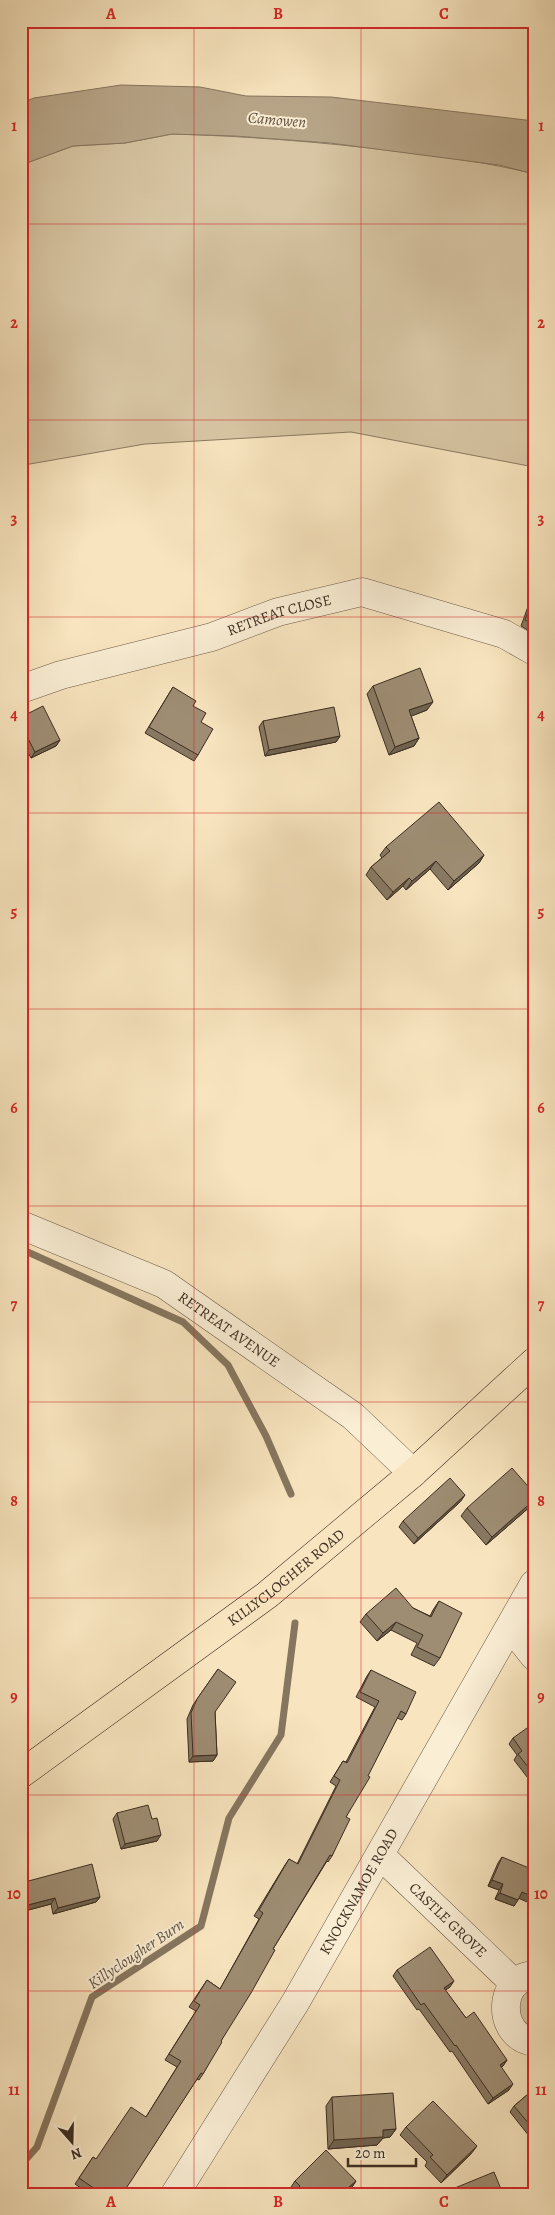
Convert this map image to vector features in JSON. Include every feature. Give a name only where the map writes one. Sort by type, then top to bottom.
[{"type":"highway","name":"KILLYCLOGHER ROAD","points":[[21,1774],[267,1595],[413,1472],[534,1362]]},
{"type":"street","name":"RETREAT CLOSE","points":[[21,689],[62,675],[212,637],[278,612],[362,592],[504,634],[534,650]]},
{"type":"street","name":"RETREAT AVENUE","points":[[21,1225],[164,1284],[353,1416],[413,1472]]},
{"type":"street","name":"KNOCKNAMOE ROAD","points":[[175,2194],[295,2003],[534,1584]]},
{"type":"street","points":[[511,1627],[534,1656]]},
{"type":"street","name":"CASTLE GROVE","points":[[380,1855],[524,1979]]},
{"type":"street","points":[[524,1979],[507,1995],[505,2009],[508,2023],[516,2034],[528,2041],[534,2042]]},
{"type":"shaded area","points":[[172,134],[312,142],[367,148],[465,160],[534,174],[534,467],[351,432],[145,444],[24,465],[21,471],[21,165],[73,146],[125,143]]},
{"type":"shaded area","points":[[534,1986],[534,2030],[520,2021],[519,1996]]},
{"type":"water","name":"Camowen","points":[[121,85],[200,87],[246,96],[331,97],[534,121],[534,174],[499,165],[330,143],[235,136],[172,134],[125,143],[73,146],[21,165],[21,103],[34,98]]},
{"type":"building","points":[[534,596],[534,625],[525,620]]},
{"type":"building","points":[[420,668],[433,702],[409,710],[419,738],[395,747],[373,686]]},
{"type":"building","points":[[173,687],[196,701],[193,706],[206,713],[201,722],[213,729],[198,755],[149,727]]},
{"type":"building","points":[[43,706],[60,740],[35,752],[21,725],[21,717]]},
{"type":"building","points":[[334,707],[340,736],[269,750],[263,721]]},
{"type":"building","points":[[439,802],[484,855],[454,881],[436,861],[412,881],[409,878],[393,892],[371,867],[390,851],[386,847]]},
{"type":"building","points":[[512,1468],[534,1493],[534,1500],[492,1537],[467,1508]]},
{"type":"building","points":[[450,1478],[465,1495],[418,1538],[403,1521]]},
{"type":"building","points":[[396,1588],[413,1608],[431,1617],[439,1601],[462,1613],[440,1658],[417,1647],[423,1635],[396,1622],[383,1633],[366,1614]]},
{"type":"building","points":[[218,1669],[236,1682],[215,1712],[217,1755],[193,1756],[191,1713],[197,1699]]},
{"type":"building","points":[[371,1670],[416,1692],[406,1714],[401,1711],[368,1776],[370,1777],[346,1817],[350,1819],[332,1856],[330,1855],[273,1949],[275,1950],[251,1993],[203,2074],[201,2073],[122,2194],[91,2194],[95,2189],[79,2178],[93,2157],[96,2159],[131,2107],[146,2117],[181,2061],[169,2054],[200,2005],[194,2001],[207,1980],[220,1989],[263,1913],[259,1910],[289,1859],[298,1864],[340,1780],[334,1776],[343,1761],[347,1763],[379,1701],[360,1692]]},
{"type":"building","points":[[527,1728],[534,1738],[534,1775],[518,1754],[522,1751],[513,1738]]},
{"type":"building","points":[[148,1805],[152,1819],[157,1818],[161,1835],[125,1844],[117,1813]]},
{"type":"building","points":[[502,1857],[534,1870],[534,1897],[522,1892],[518,1900],[500,1893],[503,1884],[492,1880]]},
{"type":"building","points":[[92,1864],[100,1897],[58,1908],[55,1898],[24,1906],[21,1896],[21,1883]]},
{"type":"building","points":[[430,1947],[454,1981],[444,1988],[466,2018],[474,2012],[507,2060],[500,2065],[513,2084],[493,2098],[456,2045],[424,2003],[421,2005],[397,1970]]},
{"type":"building","points":[[21,2046],[26,2047],[21,2072]]},
{"type":"building","points":[[534,2089],[534,2130],[514,2106]]},
{"type":"building","points":[[393,2093],[396,2129],[383,2130],[383,2137],[334,2140],[332,2097]]},
{"type":"building","points":[[433,2101],[477,2146],[447,2175],[430,2157],[433,2155],[406,2127]]},
{"type":"building","points":[[326,2150],[356,2181],[342,2193],[337,2188],[331,2194],[293,2194],[300,2186],[295,2181]]},
{"type":"building","points":[[494,2172],[503,2194],[451,2194],[450,2190]]},
{"type":"waterway","points":[[21,1249],[183,1322],[228,1365],[266,1436],[291,1494]]},
{"type":"waterway","name":"Killyclougher Burn","points":[[21,2165],[37,2147],[92,1997],[201,1926],[229,1818],[281,1735],[295,1623]]}]
